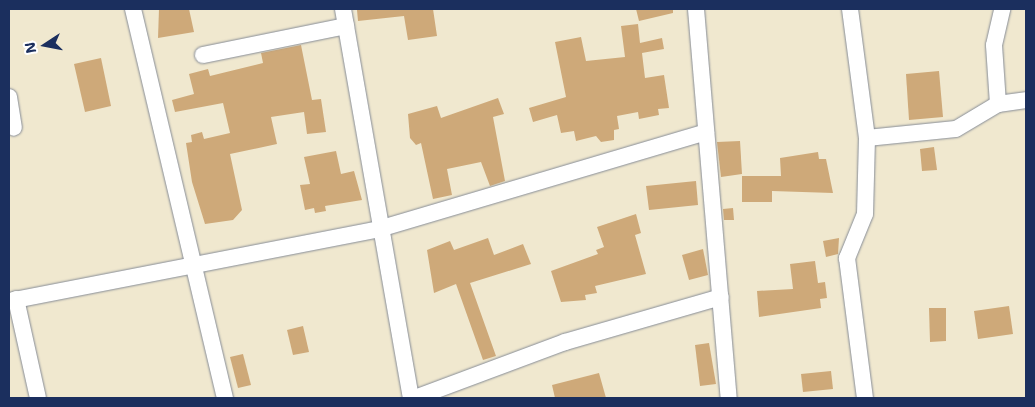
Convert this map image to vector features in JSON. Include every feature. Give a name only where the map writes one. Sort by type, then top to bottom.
[{"type":"street","points":[[133,9],[224,398]]},
{"type":"street","points":[[343,9],[379,229],[411,398]]},
{"type":"street","points":[[696,9],[729,398]]},
{"type":"street","points":[[850,9],[867,138],[865,214],[847,258],[865,398]]},
{"type":"street","points":[[998,104],[994,45],[1002,9]]},
{"type":"street","points":[[203,55],[346,26]]},
{"type":"street","points":[[9,97],[14,128]]},
{"type":"street","points":[[867,138],[956,129],[998,104],[1026,100]]},
{"type":"street","points":[[38,398],[12,300],[379,229],[706,132]]},
{"type":"street","points":[[415,398],[564,342],[721,298]]},
{"type":"building","points":[[159,9],[189,9],[194,32],[158,38]]},
{"type":"building","points":[[433,9],[437,36],[408,40],[404,16],[358,21],[357,10]]},
{"type":"building","points":[[636,9],[673,9],[673,13],[639,21]]},
{"type":"building","points":[[638,24],[640,43],[662,38],[664,49],[642,53],[645,78],[664,75],[669,108],[658,109],[659,115],[639,119],[638,112],[617,116],[619,129],[614,130],[614,140],[601,142],[596,136],[576,141],[574,131],[561,133],[557,115],[533,122],[529,108],[566,97],[555,42],[581,37],[586,61],[625,57],[621,26]]},
{"type":"building","points":[[301,45],[312,100],[321,99],[326,132],[307,134],[304,112],[271,117],[277,144],[230,154],[242,210],[233,220],[205,224],[192,182],[186,143],[192,142],[191,135],[202,132],[204,139],[230,133],[223,103],[175,112],[172,100],[194,94],[189,74],[208,69],[210,76],[263,63],[261,53]]},
{"type":"building","points":[[101,58],[111,106],[85,112],[74,64]]},
{"type":"building","points":[[939,71],[943,117],[909,120],[906,74]]},
{"type":"building","points":[[498,98],[504,114],[493,117],[505,181],[490,186],[481,162],[447,169],[452,195],[433,199],[421,143],[416,145],[410,138],[408,114],[437,106],[441,118]]},
{"type":"building","points":[[740,141],[742,174],[721,177],[717,142]]},
{"type":"building","points":[[934,147],[937,170],[922,171],[920,149]]},
{"type":"building","points":[[336,151],[341,174],[354,171],[362,200],[325,206],[326,211],[315,213],[314,208],[305,210],[300,185],[310,184],[304,157]]},
{"type":"building","points":[[818,152],[819,159],[826,159],[833,193],[772,191],[772,202],[742,202],[742,176],[781,176],[780,158]]},
{"type":"building","points":[[696,181],[698,205],[649,210],[646,186]]},
{"type":"building","points":[[733,208],[734,220],[724,220],[723,209]]},
{"type":"building","points":[[636,214],[641,233],[635,235],[646,274],[595,286],[597,293],[585,295],[586,300],[561,302],[551,271],[598,254],[596,250],[604,247],[597,227]]},
{"type":"building","points":[[488,238],[494,255],[523,244],[531,264],[470,283],[496,356],[483,360],[456,284],[434,293],[427,250],[450,241],[454,250]]},
{"type":"building","points":[[839,238],[838,254],[826,257],[823,241]]},
{"type":"building","points":[[703,249],[708,275],[689,280],[682,255]]},
{"type":"building","points":[[815,261],[818,283],[825,282],[827,298],[820,299],[821,308],[759,317],[757,291],[793,289],[790,264]]},
{"type":"building","points":[[1009,306],[1013,334],[978,339],[974,311]]},
{"type":"building","points":[[929,308],[946,308],[946,341],[930,342]]},
{"type":"building","points":[[303,326],[309,352],[293,355],[287,330]]},
{"type":"building","points":[[709,343],[716,384],[700,386],[695,345]]},
{"type":"building","points":[[243,354],[251,385],[238,388],[230,357]]},
{"type":"building","points":[[831,371],[833,389],[803,392],[801,374]]},
{"type":"building","points":[[599,373],[606,398],[555,398],[552,385]]}]
